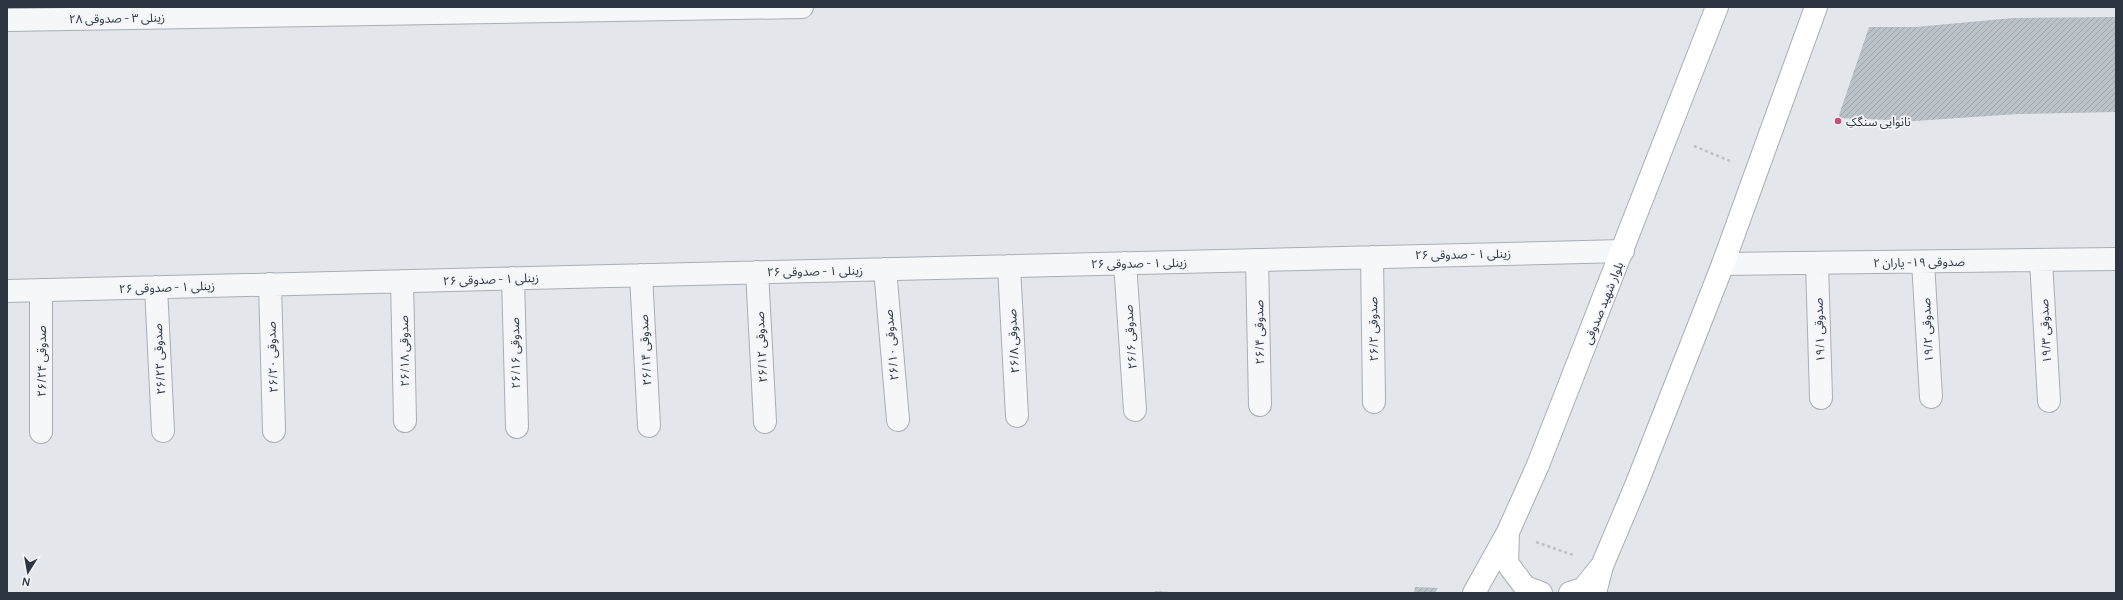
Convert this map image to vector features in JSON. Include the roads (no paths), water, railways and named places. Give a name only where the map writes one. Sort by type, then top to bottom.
[{"type":"main road","name":"بلوار شهید صدوقی","points":[[1474,593],[1508,532],[1538,465],[1718,7]]},
{"type":"main road","points":[[1595,593],[1602,566],[1637,483],[1723,264],[1816,7]]},
{"type":"main road","points":[[1508,532],[1507,563],[1525,587],[1541,593]]},
{"type":"main road","points":[[1570,593],[1583,589],[1602,566]]},
{"type":"street","name":"زینلی ۳ - صدوقی ۲۸","points":[[7,20],[802,7]]},
{"type":"street","name":"زینلی ۱ - صدوقی ۲۶","points":[[7,291],[1623,251]]},
{"type":"street","name":"صدوقی ۲۶/۲","points":[[1372,257],[1374,402]]},
{"type":"street","name":"صدوقی ۱۹- یاران ۲","points":[[1723,264],[2116,259]]},
{"type":"street","name":"صدوقی ۲۶/۴","points":[[1257,260],[1260,405]]},
{"type":"street","name":"صدوقی ۱۹/۳","points":[[2041,260],[2049,401]]},
{"type":"street","name":"صدوقی ۱۹/۲","points":[[1923,262],[1931,397]]},
{"type":"street","name":"صدوقی ۲۶/۶","points":[[1125,263],[1135,410]]},
{"type":"street","name":"صدوقی ۱۹/۱","points":[[1817,263],[1821,398]]},
{"type":"street","name":"صدوقی ۲۶/۸","points":[[1008,266],[1017,416]]},
{"type":"street","name":"صدوقی ۲۶/۱۰","points":[[885,269],[898,420]]},
{"type":"street","name":"صدوقی ۲۶/۱۲","points":[[757,272],[765,422]]},
{"type":"street","name":"صدوقی ۲۶/۱۴","points":[[641,275],[649,426]]},
{"type":"street","name":"صدوقی ۲۶/۱۶","points":[[514,278],[517,428]]},
{"type":"street","name":"صدوقی ۲۶/۱۸","points":[[402,281],[405,421]]},
{"type":"street","name":"صدوقی ۲۶/۲۰","points":[[270,284],[274,431]]},
{"type":"street","name":"صدوقی ۲۶/۲۲","points":[[156,287],[163,431]]},
{"type":"street","name":"صدوقی ۲۶/۲۴","points":[[41,290],[41,432]]},
{"type":"place","name":"نانوایی سنگکِ","points":[[1838,121]]}]
